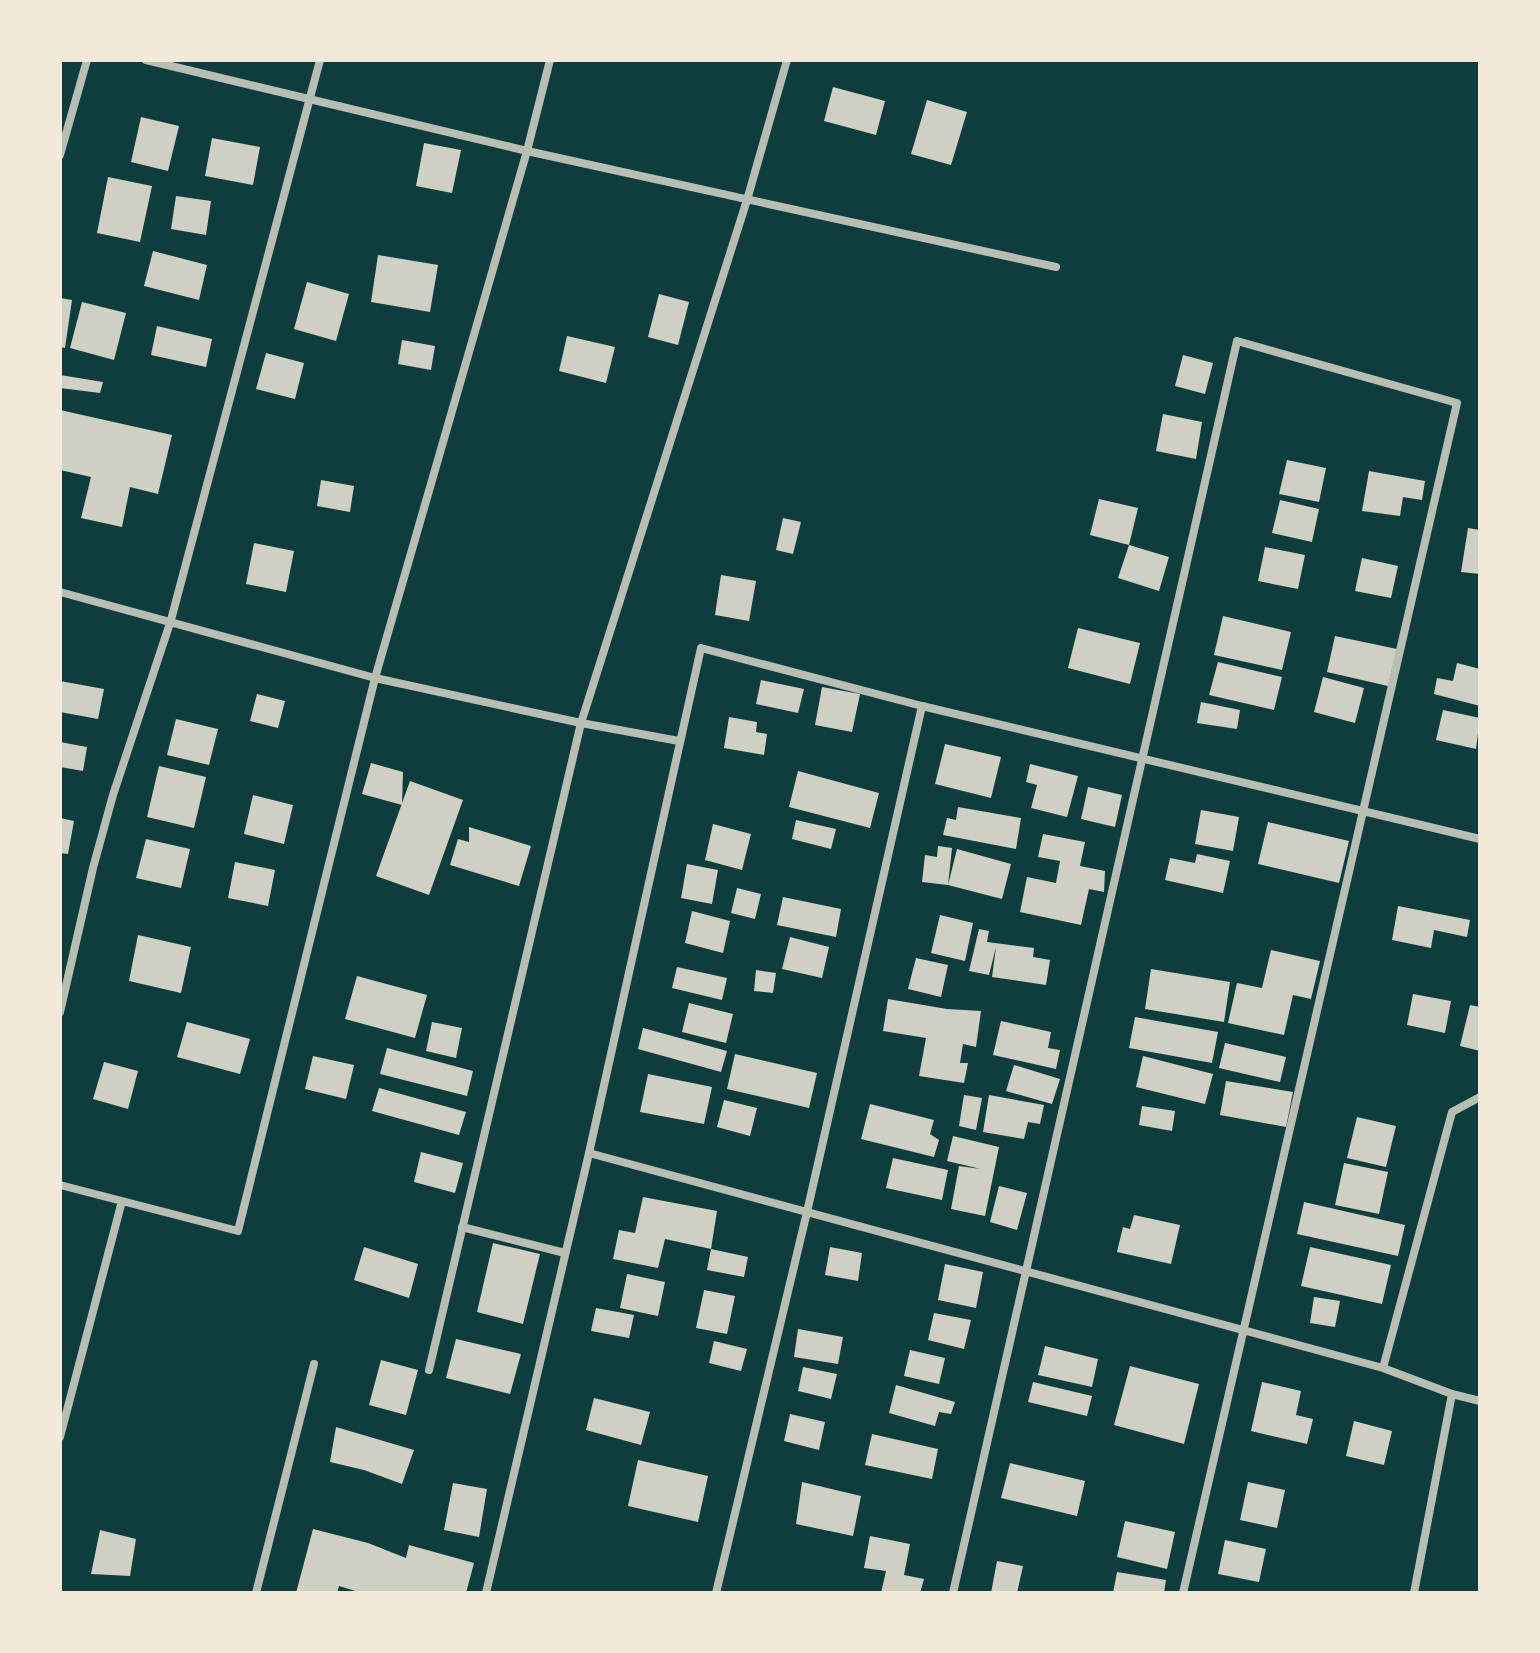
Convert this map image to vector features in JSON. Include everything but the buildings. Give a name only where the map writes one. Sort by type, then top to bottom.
[{"type":"street","points":[[60,155],[87,60]]},
{"type":"street","points":[[146,60],[527,151],[1056,267]]},
{"type":"street","points":[[60,1012],[97,853],[171,620],[320,60]]},
{"type":"street","points":[[60,1185],[238,1231],[375,678],[527,151],[550,60]]},
{"type":"street","points":[[429,1370],[581,723],[747,200],[787,60]]},
{"type":"street","points":[[953,1593],[1237,341],[1457,403],[1183,1593]]},
{"type":"street","points":[[60,592],[375,678],[679,741]]},
{"type":"street","points":[[486,1593],[589,1153],[701,648],[922,706],[1480,839]]},
{"type":"street","points":[[716,1593],[807,1212],[922,706]]},
{"type":"street","points":[[1383,1368],[1452,1112],[1480,1097]]},
{"type":"street","points":[[589,1153],[1383,1368],[1480,1401]]},
{"type":"street","points":[[60,1437],[122,1201]]},
{"type":"street","points":[[462,1227],[565,1253]]},
{"type":"street","points":[[256,1593],[314,1364]]},
{"type":"street","points":[[1414,1593],[1452,1394]]}]
